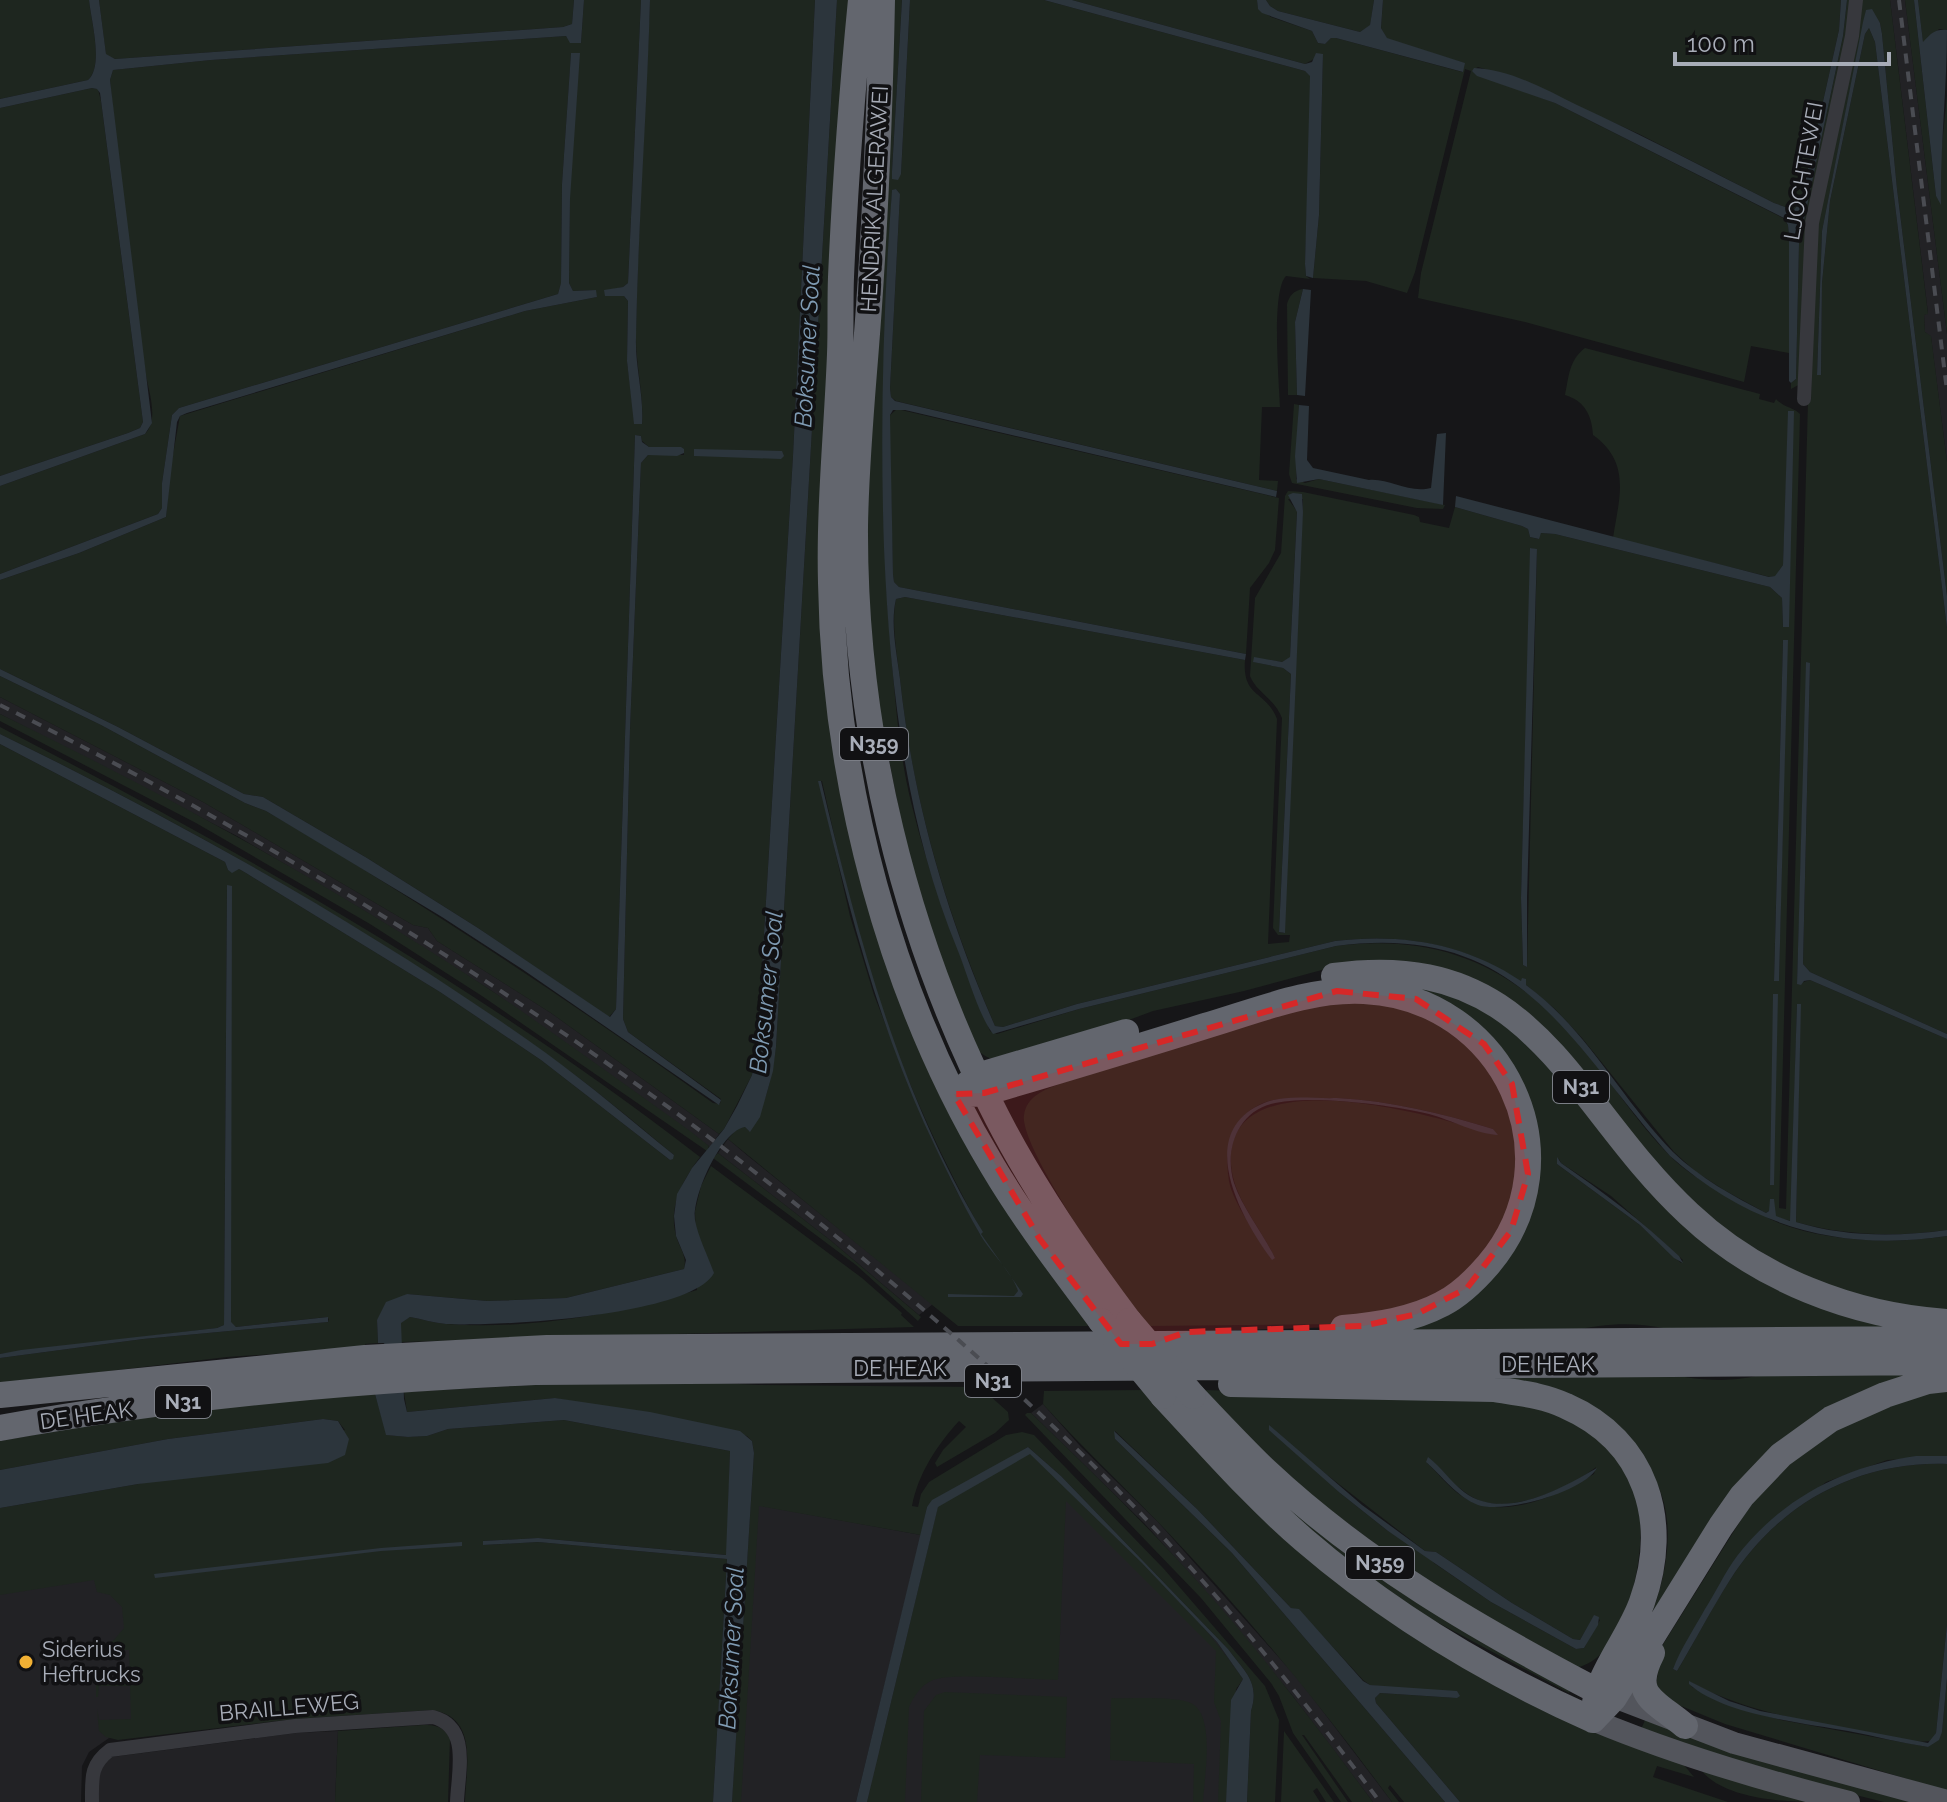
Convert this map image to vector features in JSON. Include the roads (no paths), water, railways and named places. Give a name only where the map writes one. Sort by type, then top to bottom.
[{"type":"highway","name":"HENDRIK ALGERAWEI","points":[[849,395],[841,281],[861,0]]},
{"type":"highway","name":"HENDRIK ALGERAWEI","points":[[849,395],[869,309],[882,0]]},
{"type":"highway","name":"N359","points":[[849,395],[858,615],[875,751],[907,892],[929,961],[981,1084],[1033,1181],[1067,1236],[1129,1321],[1193,1396],[1266,1470],[1362,1550],[1467,1620],[1605,1694]]},
{"type":"highway","name":"N359","points":[[849,395],[831,583],[839,708],[847,760],[873,878],[898,957],[919,1015],[954,1094],[993,1168],[1039,1238],[1101,1321],[1163,1396],[1247,1486],[1304,1540],[1393,1608],[1452,1646],[1513,1681],[1593,1720]]},
{"type":"highway","name":"N31","points":[[981,1084],[1174,1018],[1335,976],[1385,972],[1443,981],[1469,989],[1492,1002],[1514,1016],[1538,1038],[1561,1062],[1644,1169],[1689,1215],[1718,1239],[1788,1282],[1829,1299],[1902,1317],[1947,1322]]},
{"type":"highway","name":"N31","points":[[981,1084],[1064,1069],[1337,991],[1364,991],[1416,999],[1465,1026],[1500,1064],[1517,1099],[1527,1145],[1528,1174],[1511,1231],[1498,1253],[1467,1288],[1442,1304],[1388,1322],[1363,1326],[1187,1332],[1152,1344]]},
{"type":"highway","name":"N31","points":[[1033,1181],[1031,1155],[1015,1123],[1014,1105],[1024,1091],[1051,1079],[1064,1069]]},
{"type":"highway","points":[[954,1094],[981,1084]]},
{"type":"highway","name":"DE HEAK","points":[[0,1395],[366,1370],[622,1347],[1947,1339]]},
{"type":"highway","name":"DE HEAK","points":[[416,1366],[666,1369],[1947,1362]]},
{"type":"highway","name":"N31","points":[[906,1368],[938,1379],[1046,1384],[1477,1388],[1528,1394],[1563,1404],[1594,1421],[1625,1451],[1644,1481],[1651,1513],[1652,1560],[1646,1591],[1605,1694]]},
{"type":"highway","name":"DE HEAK","points":[[0,1428],[284,1388],[366,1370]]},
{"type":"highway","points":[[1593,1720],[1605,1694],[1671,1605],[1742,1496],[1781,1455],[1831,1419],[1885,1395],[1928,1381],[1947,1379]]},
{"type":"highway","points":[[1671,1605],[1663,1634],[1643,1672],[1642,1684],[1647,1695],[1685,1726]]},
{"type":"main road","name":"N359","points":[[1605,1694],[1685,1726]]},
{"type":"main road","name":"N359","points":[[1593,1720],[1678,1753],[1849,1802]]},
{"type":"main road","points":[[1685,1726],[1800,1763],[1947,1801]]},
{"type":"street","name":"LJOCHTEWEI","points":[[1804,399],[1812,223],[1852,36],[1856,0]]},
{"type":"street","name":"BRAILLEWEG","points":[[92,1802],[93,1769],[110,1750],[295,1726],[433,1717],[451,1727],[458,1738],[457,1802]]},
{"type":"water","points":[[89,0],[99,0],[106,54],[115,59],[563,27],[572,24],[574,0],[584,0],[581,43],[570,43],[566,36],[211,60],[113,70],[110,80],[152,423],[145,434],[0,486],[0,476],[128,433],[140,428],[143,422],[100,93],[92,88],[0,108],[0,99],[88,80],[93,73],[96,54]]},
{"type":"water","points":[[641,0],[650,0],[636,338],[642,424],[634,424],[627,361],[628,301],[624,296],[605,296],[604,290],[623,287],[628,283]]},
{"type":"water","name":"Boksumer Soal","points":[[815,0],[837,0],[776,1047],[773,1071],[760,1117],[750,1132],[745,1127],[727,1139],[710,1165],[698,1195],[695,1220],[714,1273],[698,1288],[669,1300],[590,1316],[471,1324],[410,1317],[401,1323],[407,1412],[555,1398],[650,1412],[740,1431],[752,1441],[754,1453],[732,1802],[713,1802],[727,1559],[538,1542],[483,1545],[483,1541],[538,1538],[726,1555],[730,1451],[564,1420],[448,1429],[427,1436],[386,1435],[375,1394],[387,1350],[384,1343],[378,1343],[377,1320],[386,1302],[407,1294],[487,1301],[566,1298],[684,1269],[686,1260],[676,1236],[674,1216],[677,1194],[692,1168],[724,1129],[752,1075],[757,1049],[793,456]]},
{"type":"water","points":[[902,0],[910,0],[901,174],[898,180],[892,179],[892,171]]},
{"type":"water","points":[[1044,0],[1072,0],[1305,64],[1312,62],[1316,53],[1323,54],[1319,215],[1313,278],[1306,276],[1305,264],[1310,76],[1305,71]]},
{"type":"water","points":[[1257,0],[1266,0],[1278,11],[1360,32],[1370,25],[1374,0],[1383,0],[1381,28],[1387,38],[1465,63],[1463,72],[1336,38],[1325,44],[1318,43],[1312,31],[1262,13]]},
{"type":"water","points":[[1841,0],[1847,0],[1843,36],[1799,244],[1796,379],[1791,383],[1789,236],[1784,218],[1555,103],[1477,76],[1472,71],[1474,68],[1487,69],[1527,81],[1794,210],[1801,200],[1839,30]]},
{"type":"water","points":[[1914,0],[1918,0],[1923,42],[1936,31],[1947,30],[1941,205],[1936,196]]},
{"type":"water","points":[[1872,9],[1882,34],[1897,189],[1947,596],[1947,628],[1875,42],[1869,28],[1865,34],[1830,201],[1822,283],[1821,375],[1817,375],[1822,231],[1863,22],[1866,10]]},
{"type":"water","points":[[571,53],[580,53],[570,199],[569,283],[573,291],[596,290],[597,297],[525,311],[180,416],[166,517],[79,553],[0,580],[0,574],[158,514],[162,508],[162,483],[172,415],[179,408],[558,294],[561,283],[562,184]]},
{"type":"water","points":[[896,189],[900,194],[890,388],[895,401],[1277,491],[1276,497],[905,410],[893,410],[890,415],[893,574],[894,582],[899,587],[1246,654],[1245,660],[905,597],[896,599],[896,649],[913,769],[923,813],[961,942],[995,1026],[1003,1027],[1077,1004],[1335,941],[1384,939],[1432,944],[1478,958],[1521,981],[1522,978],[1526,979],[1526,985],[1586,1043],[1673,1152],[1706,1178],[1766,1213],[1770,1199],[1774,1199],[1776,1216],[1790,1221],[1797,1004],[1801,1004],[1796,1222],[1833,1231],[1871,1234],[1947,1230],[1947,1236],[1870,1240],[1834,1236],[1799,1229],[1732,1201],[1670,1156],[1567,1032],[1533,998],[1495,971],[1451,952],[1399,943],[1336,946],[1079,1009],[993,1034],[974,994],[925,853],[903,753],[896,702],[884,548],[882,458],[886,279],[892,190]]},
{"type":"water","points":[[1303,289],[1311,290],[1305,396],[1297,395],[1295,322]]},
{"type":"water","points":[[1299,405],[1309,406],[1307,460],[1313,468],[1407,488],[1431,488],[1437,434],[1446,433],[1443,505],[1319,479],[1297,483],[1295,456]]},
{"type":"water","points":[[1788,411],[1794,411],[1789,627],[1783,627],[1782,598],[1770,587],[1555,534],[1541,533],[1539,539],[1530,537],[1528,529],[1522,526],[1455,507],[1456,496],[1769,577],[1775,576],[1783,565]]},
{"type":"water","points":[[635,435],[641,436],[642,442],[649,447],[681,447],[684,453],[677,456],[648,455],[641,463],[623,1019],[628,1032],[721,1100],[719,1105],[442,917],[266,811],[0,676],[0,669],[244,794],[263,797],[478,928],[610,1017],[616,1009]]},
{"type":"water","points":[[694,449],[782,451],[784,456],[781,459],[694,456]]},
{"type":"water","points":[[1302,494],[1303,512],[1285,933],[1279,932],[1291,674],[1283,668],[1253,662],[1254,657],[1282,662],[1290,657],[1297,512],[1288,495]]},
{"type":"water","points":[[1530,548],[1537,549],[1527,967],[1523,965],[1521,898]]},
{"type":"water","points":[[1783,640],[1788,640],[1779,981],[1774,981]]},
{"type":"water","points":[[1806,662],[1810,663],[1803,964],[1810,972],[1947,1034],[1947,1039],[1810,980],[1797,984]]},
{"type":"water","points":[[0,734],[211,843],[415,965],[562,1065],[674,1155],[673,1159],[670,1160],[541,1060],[440,992],[239,869],[232,873],[225,862],[0,744]]},
{"type":"water","points":[[818,781],[821,781],[866,955],[905,1070],[953,1179],[983,1232],[981,1234],[1002,1263],[981,1236],[966,1208],[924,1123],[907,1082],[863,955]]},
{"type":"water","points":[[227,885],[232,886],[231,1322],[236,1327],[328,1317],[328,1322],[143,1339],[0,1358],[0,1354],[21,1350],[224,1325]]},
{"type":"water","points":[[1773,994],[1778,994],[1774,1185],[1770,1185]]},
{"type":"water","points":[[1337,1098],[1435,1113],[1493,1129],[1498,1135],[1429,1114],[1372,1104],[1307,1100],[1271,1104],[1259,1109],[1249,1116],[1236,1135],[1232,1146],[1231,1171],[1243,1202],[1275,1258],[1272,1260],[1237,1200],[1227,1155],[1231,1134],[1243,1116],[1272,1100]]},
{"type":"water","points":[[1557,1157],[1651,1231],[1683,1263],[1640,1225],[1557,1164]]},
{"type":"water","points":[[1012,1278],[1023,1294],[1021,1297],[948,1297],[948,1294],[1014,1296],[1018,1291]]},
{"type":"water","points":[[323,1419],[338,1421],[349,1439],[345,1455],[328,1463],[138,1484],[0,1508],[0,1470],[168,1439]]},
{"type":"water","points":[[1269,1425],[1362,1505],[1425,1551],[1436,1552],[1573,1639],[1580,1640],[1594,1615],[1599,1617],[1598,1625],[1584,1648],[1576,1649],[1491,1602],[1388,1531],[1269,1430]]},
{"type":"water","points":[[1114,1431],[1197,1509],[1291,1608],[1299,1609],[1363,1681],[1370,1685],[1457,1691],[1460,1696],[1457,1698],[1380,1693],[1375,1698],[1460,1802],[1445,1802],[1232,1553],[1115,1439]]},
{"type":"water","points":[[1028,1447],[1061,1476],[1228,1649],[1245,1671],[1254,1692],[1247,1802],[1226,1802],[1231,1700],[1243,1679],[1217,1642],[1142,1563],[1030,1454],[938,1507],[867,1802],[856,1802],[927,1507],[932,1500]]},
{"type":"water","points":[[1916,1456],[1947,1456],[1947,1464],[1882,1470],[1851,1479],[1796,1509],[1772,1529],[1749,1553],[1677,1671],[1673,1669],[1733,1562],[1774,1517],[1817,1488],[1840,1477]]},
{"type":"water","points":[[1428,1457],[1464,1492],[1497,1504],[1532,1499],[1597,1468],[1589,1477],[1560,1493],[1524,1504],[1490,1507],[1478,1505],[1457,1492],[1426,1462]]},
{"type":"water","points":[[462,1542],[462,1546],[381,1551],[155,1578],[154,1574],[381,1548]]},
{"type":"water","points":[[1947,1624],[1947,1678],[1942,1732],[1939,1740],[1928,1747],[1743,1710],[1704,1695],[1689,1684],[1689,1681],[1729,1701],[1760,1711],[1928,1743],[1936,1733]]},
{"type":"railway","points":[[1899,0],[1947,391]]},
{"type":"railway","points":[[0,705],[124,768],[365,905],[597,1056],[709,1137],[818,1222],[989,1367],[1142,1515],[1253,1639],[1380,1802]]},
{"type":"place","name":"Siderius Heftrucks","points":[[26,1662]]}]
